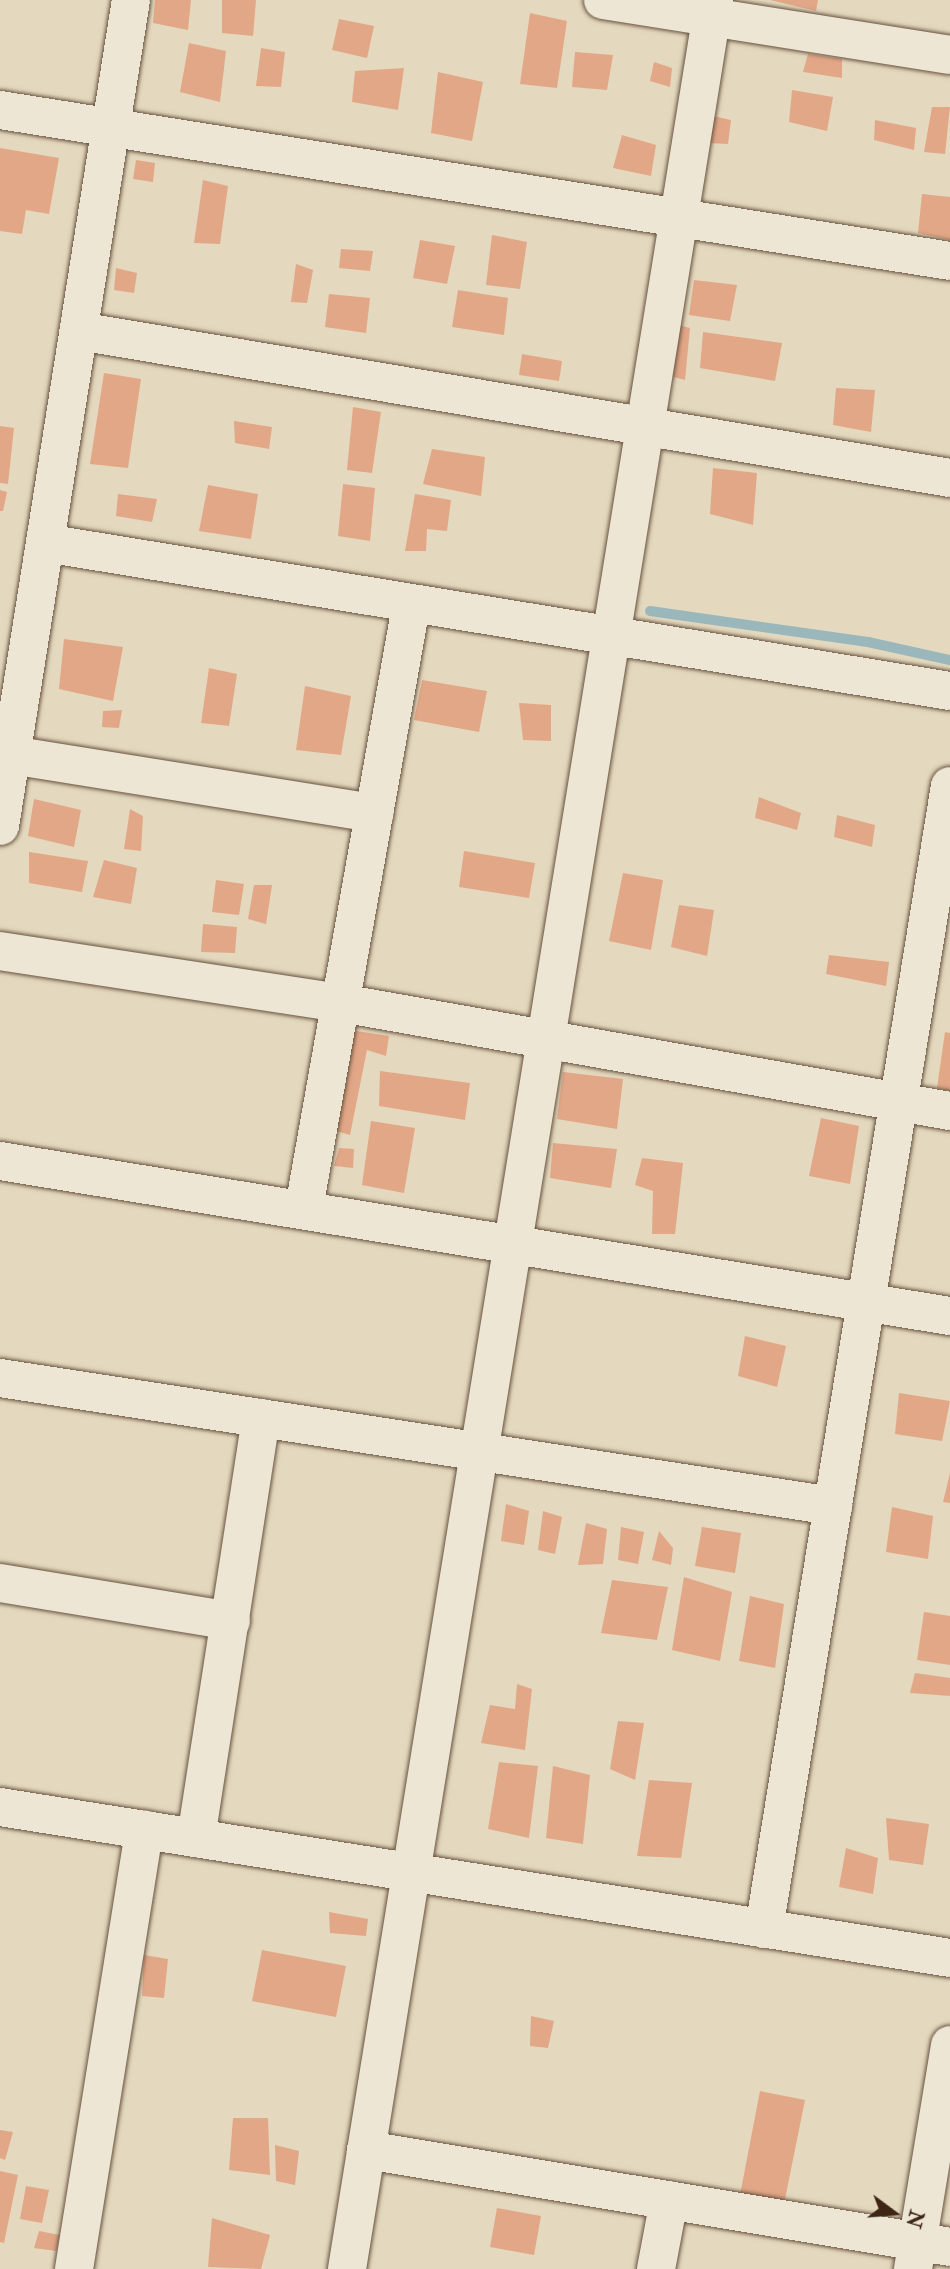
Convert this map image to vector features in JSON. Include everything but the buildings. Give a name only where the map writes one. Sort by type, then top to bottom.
[{"type":"street","points":[[0,827],[131,0]]},
{"type":"street","points":[[603,0],[712,8],[950,55]]},
{"type":"street","points":[[347,2269],[712,8]]},
{"type":"street","points":[[0,110],[950,261]]},
{"type":"street","points":[[79,331],[950,478]]},
{"type":"street","points":[[45,543],[610,639],[950,691]]},
{"type":"street","points":[[304,1208],[411,606]]},
{"type":"street","points":[[11,755],[374,813]]},
{"type":"street","points":[[764,1929],[950,786]]},
{"type":"street","points":[[0,951],[341,1003],[950,1111]]},
{"type":"street","points":[[0,1161],[304,1208],[950,1315]]},
{"type":"street","points":[[0,1378],[833,1506]]},
{"type":"street","points":[[196,1838],[261,1418]]},
{"type":"street","points":[[0,1583],[231,1621]]},
{"type":"street","points":[[0,1807],[950,1958]]},
{"type":"street","points":[[74,2269],[144,1829]]},
{"type":"street","points":[[366,2150],[669,2200],[927,2252],[950,2045]]},
{"type":"street","points":[[656,2269],[669,2200]]},
{"type":"waterway","points":[[650,611],[868,642],[950,660]]}]
